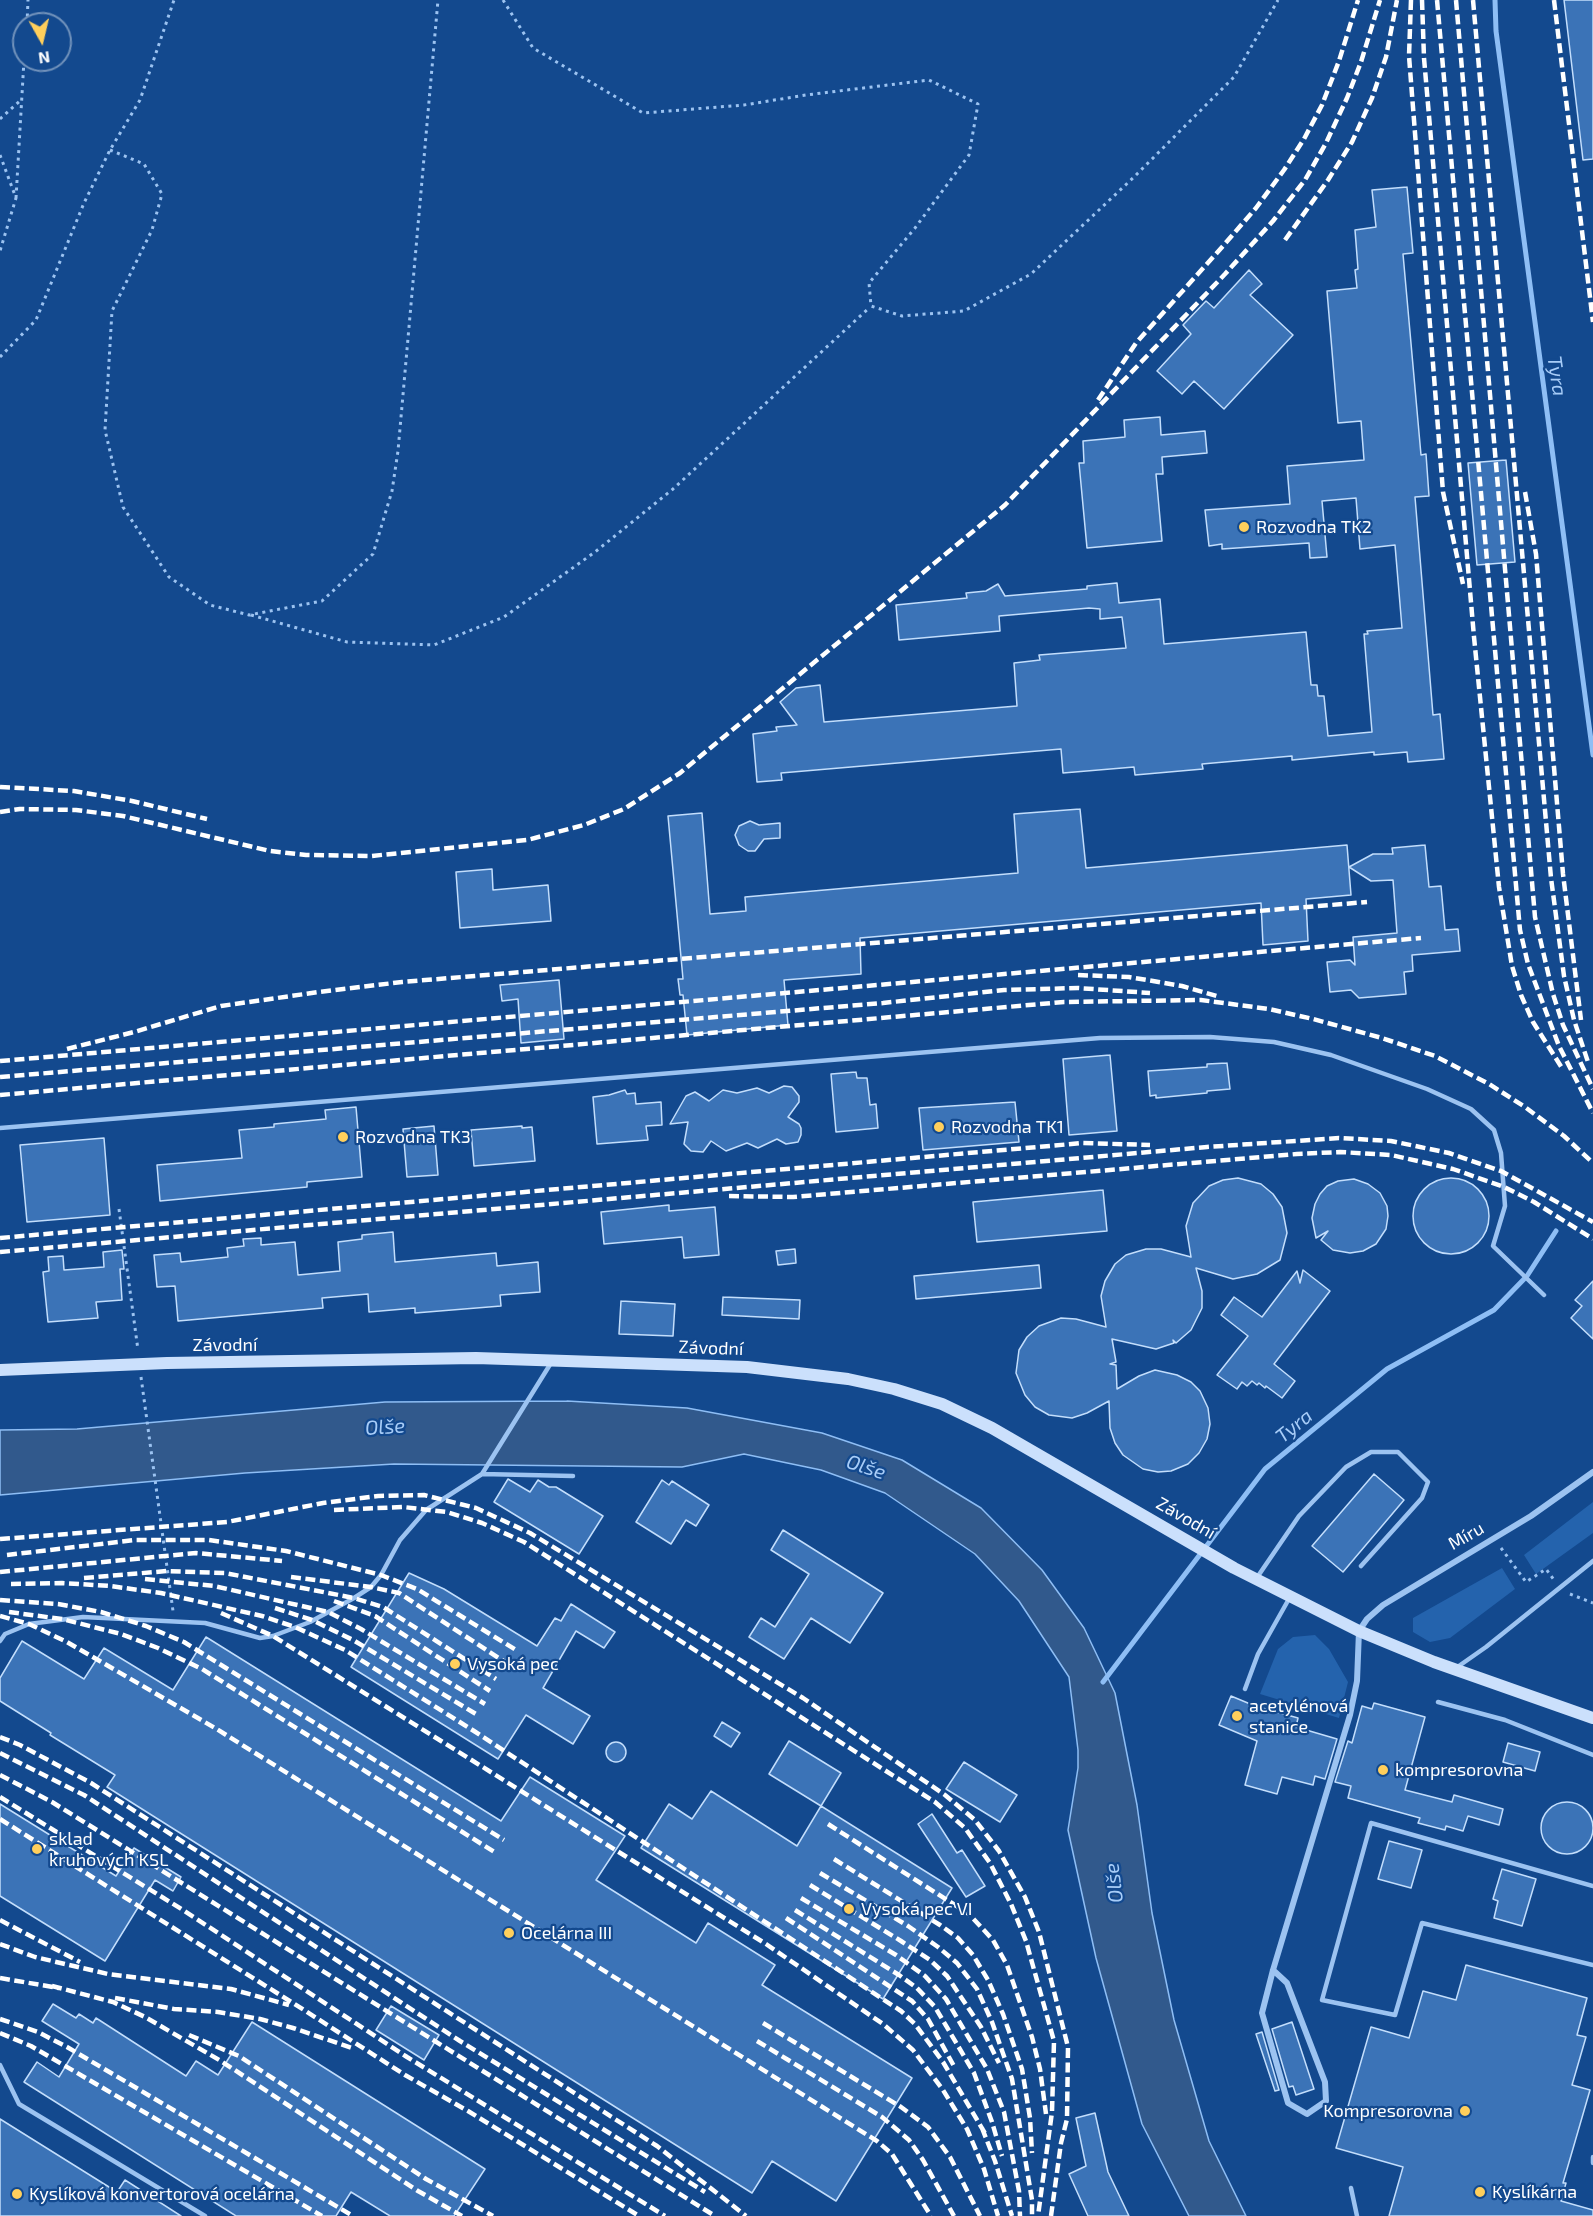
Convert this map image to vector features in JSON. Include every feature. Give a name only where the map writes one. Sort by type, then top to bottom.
[{"type":"street","name":"Závodní","points":[[0,1370],[167,1363],[476,1358],[747,1367],[848,1379],[894,1389],[942,1404],[992,1428],[1234,1568],[1359,1631],[1455,1669],[1593,1718]]},
{"type":"street","name":"Míru","points":[[1359,1631],[1367,1619],[1383,1605],[1531,1516],[1593,1472]]},
{"type":"street","points":[[1273,1970],[1287,1983],[1325,2082],[1326,2101],[1307,2114],[1288,2103],[1262,2013],[1273,1970],[1350,1715],[1357,1681],[1359,1631]]},
{"type":"lane","points":[[0,1128],[1100,1038],[1210,1036],[1274,1042],[1331,1055],[1427,1089],[1471,1109],[1494,1130],[1501,1153],[1505,1206],[1493,1246],[1544,1295]]},
{"type":"lane","points":[[0,1641],[4,1634],[29,1624],[83,1617],[205,1623],[260,1638],[273,1636],[310,1622],[354,1599],[371,1587],[381,1575],[400,1540],[426,1510],[482,1474],[552,1361]]},
{"type":"lane","points":[[1256,1579],[1299,1516],[1346,1467],[1371,1452],[1398,1452],[1428,1482],[1422,1498],[1361,1566]]},
{"type":"lane","points":[[482,1474],[573,1476]]},
{"type":"lane","points":[[1455,1669],[1593,1561]]},
{"type":"lane","points":[[1245,1689],[1258,1654],[1290,1597]]},
{"type":"lane","points":[[1438,1702],[1505,1720],[1593,1755]]},
{"type":"lane","points":[[1593,1886],[1371,1822],[1322,2000],[1395,2015],[1422,1923],[1593,1965]]},
{"type":"lane","points":[[0,2065],[19,2104],[205,2216]]},
{"type":"lane","points":[[1593,2157],[1593,2163]]},
{"type":"lane","points":[[1351,2188],[1357,2216]]},
{"type":"path","points":[[0,357],[36,320],[84,203],[110,150],[140,100],[174,0]]},
{"type":"path","points":[[249,615],[322,601],[373,554],[392,491],[398,451],[438,0]]},
{"type":"path","points":[[503,0],[533,48],[643,114],[744,105],[928,80],[978,104],[969,155],[915,228],[869,283],[871,306]]},
{"type":"path","points":[[871,306],[902,316],[964,311],[1031,274],[1134,177],[1234,77],[1278,0]]},
{"type":"path","points":[[0,251],[16,198],[23,72]]},
{"type":"path","points":[[0,119],[22,99]]},
{"type":"path","points":[[110,150],[144,164],[162,194],[152,230],[112,311],[105,430],[123,507],[169,577],[210,605],[347,642],[434,645],[504,617],[595,552],[672,489],[871,306]]},
{"type":"path","points":[[0,155],[16,198]]},
{"type":"path","points":[[119,1209],[138,1351]]},
{"type":"path","points":[[141,1375],[173,1611]]},
{"type":"path","points":[[1493,1538],[1519,1571]]},
{"type":"shaded area","points":[[1593,1502],[1593,1533],[1536,1574],[1524,1555]]},
{"type":"shaded area","points":[[1502,1568],[1515,1589],[1450,1638],[1430,1642],[1413,1632],[1413,1618]]},
{"type":"shaded area","points":[[1315,1635],[1329,1649],[1348,1682],[1339,1718],[1260,1694],[1278,1649],[1293,1637]]},
{"type":"water","name":"Olše","points":[[567,1401],[687,1408],[822,1433],[902,1460],[981,1508],[1042,1570],[1084,1628],[1115,1693],[1137,1805],[1152,1913],[1174,2020],[1209,2141],[1246,2216],[1189,2216],[1142,2124],[1096,1958],[1068,1830],[1078,1768],[1069,1677],[1019,1601],[975,1554],[885,1493],[821,1470],[744,1454],[682,1467],[394,1464],[245,1473],[0,1495],[0,1430],[77,1429],[385,1402]]},
{"type":"building","points":[[1564,0],[1593,0],[1593,159],[1583,160]]},
{"type":"building","points":[[1407,187],[1413,253],[1403,254],[1421,455],[1426,454],[1429,496],[1415,497],[1433,715],[1440,714],[1444,759],[1408,762],[1407,752],[1374,755],[1374,752],[1292,760],[1292,756],[1202,764],[1203,769],[1135,775],[1134,767],[1063,773],[1061,749],[781,773],[782,780],[757,782],[753,734],[777,731],[776,727],[797,725],[780,702],[796,688],[820,685],[824,722],[1017,706],[1014,663],[1040,660],[1039,655],[1126,648],[1122,617],[1100,619],[1100,609],[1089,608],[999,616],[1000,631],[899,640],[896,605],[967,598],[966,593],[986,591],[998,584],[1005,596],[1087,589],[1087,586],[1117,583],[1119,603],[1160,599],[1164,644],[1306,632],[1311,685],[1317,685],[1318,696],[1324,696],[1328,736],[1372,732],[1364,634],[1368,634],[1367,631],[1402,628],[1395,545],[1360,549],[1356,498],[1322,501],[1327,557],[1310,558],[1309,543],[1222,549],[1222,544],[1209,546],[1205,510],[1290,504],[1287,466],[1364,460],[1361,421],[1338,423],[1327,291],[1357,288],[1355,230],[1376,227],[1372,190]]},
{"type":"building","points":[[1249,270],[1262,284],[1250,295],[1293,335],[1224,409],[1194,381],[1182,394],[1157,371],[1191,334],[1183,325],[1206,301],[1214,308]]},
{"type":"building","points":[[1160,417],[1161,435],[1205,431],[1207,453],[1162,457],[1163,474],[1156,474],[1162,541],[1087,548],[1079,463],[1084,463],[1083,441],[1125,437],[1124,420]]},
{"type":"building","points":[[1506,460],[1515,562],[1477,565],[1468,463]]},
{"type":"building","points":[[1080,809],[1086,868],[1347,845],[1351,895],[1306,899],[1308,941],[1263,945],[1261,903],[860,938],[861,974],[784,980],[788,1025],[687,1035],[683,995],[680,995],[678,979],[683,979],[668,816],[702,813],[710,914],[746,911],[745,897],[1018,873],[1014,814]]},
{"type":"building","points":[[750,821],[759,825],[780,823],[780,838],[764,839],[755,851],[748,851],[739,845],[735,835],[739,826]]},
{"type":"building","points":[[1425,845],[1429,887],[1441,886],[1445,930],[1458,929],[1460,951],[1412,955],[1413,971],[1404,972],[1406,994],[1359,998],[1351,990],[1330,992],[1327,962],[1350,960],[1355,965],[1353,937],[1397,933],[1393,880],[1371,881],[1349,867],[1373,854],[1393,854],[1392,848]]},
{"type":"building","points":[[492,869],[493,890],[548,885],[551,921],[460,928],[456,872]]},
{"type":"building","points":[[559,980],[564,1039],[521,1043],[518,999],[502,1001],[500,985]]},
{"type":"building","points":[[1110,1055],[1117,1131],[1069,1135],[1063,1059]]},
{"type":"building","points":[[1227,1063],[1230,1089],[1156,1098],[1156,1095],[1150,1096],[1148,1071],[1207,1067],[1207,1064]]},
{"type":"building","points":[[856,1072],[857,1078],[867,1078],[870,1105],[876,1104],[878,1128],[836,1132],[831,1074]]},
{"type":"building","points":[[784,1086],[792,1087],[799,1096],[799,1102],[788,1117],[801,1128],[798,1142],[786,1144],[777,1139],[758,1148],[747,1143],[726,1151],[711,1141],[703,1152],[691,1151],[684,1144],[688,1122],[670,1124],[686,1096],[695,1092],[709,1101],[723,1090],[737,1093],[757,1088],[769,1093]]},
{"type":"building","points":[[625,1090],[627,1094],[635,1093],[636,1104],[661,1102],[662,1125],[646,1126],[648,1140],[597,1144],[593,1097]]},
{"type":"building","points":[[1015,1102],[1019,1142],[923,1150],[919,1108]]},
{"type":"building","points":[[356,1107],[362,1177],[307,1182],[307,1187],[160,1201],[157,1165],[242,1158],[239,1130],[326,1119],[325,1110]]},
{"type":"building","points":[[434,1126],[438,1175],[407,1177],[403,1129]]},
{"type":"building","points":[[522,1126],[522,1128],[532,1127],[535,1161],[474,1166],[471,1130]]},
{"type":"building","points":[[104,1138],[110,1215],[27,1222],[20,1145]]},
{"type":"building","points":[[1238,1178],[1261,1184],[1273,1194],[1282,1207],[1287,1233],[1280,1260],[1257,1274],[1233,1279],[1196,1268],[1202,1291],[1202,1308],[1191,1330],[1176,1343],[1173,1340],[1174,1343],[1156,1349],[1112,1339],[1116,1362],[1110,1364],[1116,1365],[1117,1389],[1155,1370],[1177,1375],[1191,1382],[1200,1391],[1208,1408],[1210,1424],[1207,1439],[1199,1453],[1188,1464],[1171,1471],[1158,1472],[1143,1469],[1123,1455],[1115,1443],[1110,1428],[1109,1401],[1072,1418],[1049,1415],[1035,1407],[1025,1395],[1016,1373],[1019,1350],[1027,1337],[1039,1326],[1061,1318],[1076,1319],[1106,1327],[1101,1296],[1105,1281],[1115,1264],[1126,1255],[1146,1249],[1161,1249],[1191,1257],[1186,1226],[1193,1203],[1209,1186],[1223,1180]]},
{"type":"building","points":[[1451,1178],[1466,1181],[1478,1189],[1486,1201],[1489,1216],[1486,1231],[1478,1243],[1466,1251],[1451,1254],[1436,1251],[1424,1243],[1416,1231],[1413,1216],[1416,1201],[1424,1189],[1436,1181]]},
{"type":"building","points":[[1354,1179],[1368,1184],[1380,1193],[1387,1206],[1388,1216],[1386,1229],[1376,1244],[1363,1251],[1350,1253],[1333,1250],[1321,1240],[1328,1231],[1316,1238],[1312,1218],[1315,1204],[1327,1186],[1338,1181]]},
{"type":"building","points":[[1103,1190],[1107,1231],[977,1242],[973,1202]]},
{"type":"building","points":[[669,1205],[669,1211],[715,1207],[719,1255],[684,1258],[682,1237],[604,1244],[601,1212]]},
{"type":"building","points":[[393,1232],[395,1262],[496,1253],[497,1266],[538,1262],[540,1292],[500,1295],[501,1306],[415,1313],[415,1308],[369,1312],[368,1294],[322,1298],[323,1308],[178,1321],[175,1286],[157,1287],[154,1255],[180,1253],[181,1262],[228,1257],[227,1248],[244,1246],[243,1239],[261,1238],[261,1245],[295,1242],[298,1275],[340,1271],[338,1242],[362,1239],[362,1235]]},
{"type":"building","points":[[795,1249],[796,1263],[778,1265],[776,1251]]},
{"type":"building","points":[[122,1250],[124,1269],[120,1269],[122,1300],[96,1302],[98,1318],[48,1322],[43,1272],[49,1271],[48,1257],[63,1256],[64,1270],[104,1267],[103,1252]]},
{"type":"building","points":[[1039,1265],[1041,1288],[916,1299],[914,1276]]},
{"type":"building","points":[[1303,1270],[1330,1291],[1274,1364],[1295,1381],[1282,1398],[1266,1386],[1265,1388],[1252,1381],[1247,1386],[1242,1382],[1237,1389],[1217,1375],[1248,1336],[1221,1315],[1234,1297],[1262,1317],[1297,1271],[1300,1283]]},
{"type":"building","points":[[1593,1281],[1593,1339],[1571,1318],[1582,1306],[1575,1300]]},
{"type":"building","points":[[723,1297],[800,1300],[799,1319],[722,1315]]},
{"type":"building","points":[[621,1301],[675,1304],[673,1336],[619,1334]]},
{"type":"building","points":[[1374,1474],[1404,1500],[1343,1572],[1312,1546]]},
{"type":"building","points":[[508,1479],[530,1492],[538,1480],[549,1487],[556,1487],[603,1516],[579,1554],[494,1502]]},
{"type":"building","points":[[662,1480],[669,1485],[672,1481],[709,1505],[696,1526],[686,1520],[671,1544],[636,1522]]},
{"type":"building","points":[[783,1530],[883,1593],[850,1643],[811,1618],[784,1659],[749,1637],[761,1618],[775,1627],[809,1574],[771,1550]]},
{"type":"building","name":"Vysoká pec","points":[[409,1573],[444,1589],[537,1646],[555,1618],[561,1621],[571,1604],[615,1632],[604,1648],[576,1631],[543,1688],[590,1716],[573,1744],[526,1715],[498,1759],[351,1667]]},
{"type":"building","name":"Ocelárna III","points":[[206,1637],[501,1821],[530,1777],[625,1836],[596,1880],[696,1943],[708,1923],[775,1965],[762,1985],[912,2078],[836,2201],[772,2161],[752,2193],[107,1787],[115,1775],[0,1701],[0,1678],[22,1641],[84,1679],[104,1648],[173,1690]]},
{"type":"building","points":[[1231,1696],[1255,1706],[1298,1718],[1296,1727],[1337,1739],[1325,1779],[1315,1776],[1313,1785],[1282,1777],[1277,1794],[1245,1785],[1257,1741],[1219,1725]]},
{"type":"building","points":[[1374,1703],[1425,1717],[1405,1790],[1452,1802],[1454,1795],[1503,1809],[1499,1825],[1468,1816],[1463,1831],[1446,1826],[1445,1830],[1418,1823],[1420,1818],[1348,1798],[1351,1786],[1335,1782],[1348,1741],[1352,1743],[1362,1706],[1372,1709]]},
{"type":"building","points":[[722,1722],[740,1733],[731,1747],[714,1736]]},
{"type":"building","points":[[789,1741],[841,1773],[821,1806],[769,1774]]},
{"type":"building","points":[[616,1742],[623,1745],[626,1752],[623,1759],[616,1762],[609,1759],[606,1752],[609,1745]]},
{"type":"building","points":[[1508,1743],[1540,1752],[1535,1771],[1503,1762]]},
{"type":"building","points":[[964,1762],[1017,1795],[1000,1822],[946,1789]]},
{"type":"building","name":"Vysoká pec VI","points":[[711,1791],[797,1846],[821,1806],[952,1888],[883,1999],[641,1848],[669,1804],[692,1819]]},
{"type":"building","points":[[1567,1802],[1577,1804],[1585,1810],[1591,1818],[1593,1828],[1591,1838],[1585,1846],[1577,1852],[1567,1854],[1557,1852],[1549,1846],[1543,1838],[1541,1828],[1543,1818],[1549,1810],[1557,1804]]},
{"type":"building","name":"sklad kruhových KSL","points":[[0,1804],[116,1876],[134,1848],[181,1877],[173,1891],[155,1880],[105,1961],[0,1896]]},
{"type":"building","points":[[932,1814],[957,1853],[962,1850],[985,1886],[966,1897],[918,1824]]},
{"type":"building","points":[[1389,1841],[1422,1850],[1411,1888],[1378,1879]]},
{"type":"building","points":[[1502,1869],[1536,1879],[1522,1926],[1494,1918],[1498,1901],[1493,1899]]},
{"type":"building","points":[[1466,1965],[1587,1998],[1577,2035],[1586,2037],[1572,2085],[1590,2090],[1563,2183],[1566,2183],[1561,2201],[1593,2210],[1593,2216],[1389,2216],[1403,2167],[1336,2148],[1371,2027],[1409,2038],[1423,1991],[1456,2000]]},
{"type":"building","points":[[53,2004],[76,2018],[79,2014],[93,2023],[96,2018],[186,2076],[196,2061],[218,2075],[252,2022],[485,2169],[454,2216],[390,2216],[351,2192],[336,2216],[236,2216],[24,2082],[37,2062],[59,2077],[79,2044],[42,2021]]},
{"type":"building","points":[[391,2006],[439,2035],[424,2060],[376,2030]]},
{"type":"building","points":[[1292,2022],[1314,2089],[1296,2095],[1293,2086],[1289,2087],[1272,2029]]},
{"type":"building","points":[[1262,2032],[1279,2090],[1275,2091],[1256,2034]]},
{"type":"building","points":[[1095,2113],[1108,2172],[1129,2216],[1088,2216],[1069,2174],[1086,2166],[1076,2118]]},
{"type":"building","points":[[0,2119],[117,2192],[125,2180],[181,2216],[0,2216]]},
{"type":"waterway","name":"Tyra","points":[[1495,0],[1496,31],[1593,755]]},
{"type":"waterway","name":"Tyra","points":[[1103,1682],[1265,1469],[1387,1369],[1494,1310],[1527,1276],[1556,1231]]},
{"type":"railway","points":[[1098,400],[1136,343],[1256,208],[1284,170],[1322,105],[1339,61],[1358,0]]},
{"type":"railway","points":[[0,812],[20,809],[76,810],[123,816],[270,851],[306,855],[371,856],[527,840],[584,825],[624,809],[680,773],[1005,505],[1225,274],[1273,221],[1305,180],[1326,143],[1361,62],[1380,0]]},
{"type":"railway","points":[[1285,240],[1352,142],[1372,98],[1386,57],[1397,0]]},
{"type":"railway","points":[[1411,0],[1409,56],[1443,492],[1463,584]]},
{"type":"railway","points":[[1422,0],[1424,58],[1474,637],[1499,887],[1512,966],[1521,995],[1533,1022],[1562,1068]]},
{"type":"railway","points":[[1437,0],[1520,930],[1528,964],[1559,1046],[1593,1113]]},
{"type":"railway","points":[[1456,0],[1535,917],[1553,994],[1563,1025],[1593,1089]]},
{"type":"railway","points":[[1473,0],[1551,878],[1564,976],[1574,1020],[1588,1062]]},
{"type":"railway","points":[[1554,0],[1593,322]]},
{"type":"railway","points":[[1525,492],[1536,554],[1563,874],[1581,1020]]},
{"type":"railway","points":[[0,787],[74,791],[132,801],[207,819]]},
{"type":"railway","points":[[67,1049],[221,1006],[402,982],[1367,902]]},
{"type":"railway","points":[[0,1061],[1421,938]]},
{"type":"railway","points":[[1078,975],[1129,977],[1182,986],[1217,996]]},
{"type":"railway","points":[[0,1077],[883,1003],[1004,990],[1078,988],[1150,993]]},
{"type":"railway","points":[[0,1095],[1064,1002],[1201,1000],[1269,1009],[1313,1019],[1382,1038],[1435,1056],[1489,1084],[1525,1107],[1564,1136],[1593,1163]]},
{"type":"railway","points":[[0,1252],[1207,1147],[1339,1138],[1391,1141],[1449,1153],[1501,1171],[1593,1222]]},
{"type":"railway","points":[[0,1238],[1083,1143],[1150,1145]]},
{"type":"railway","points":[[729,1196],[793,1197],[1340,1152],[1391,1155],[1453,1169],[1504,1187],[1534,1202],[1593,1239]]},
{"type":"railway","points":[[0,1539],[227,1522],[323,1503],[378,1496],[424,1495],[476,1508],[530,1533],[803,1698],[945,1795],[975,1820],[999,1851],[1025,1897],[1039,1932],[1068,2047],[1067,2119],[1061,2143],[1051,2216]]},
{"type":"railway","points":[[334,1510],[403,1507],[447,1512],[482,1523],[524,1542],[935,1802],[965,1828],[990,1863],[1011,1904],[1026,1941],[1054,2041],[1052,2112],[1038,2216]]},
{"type":"railway","points":[[7,1555],[135,1540],[209,1540],[286,1551],[381,1575],[417,1589],[516,1650]]},
{"type":"railway","points":[[0,1572],[196,1553],[282,1561]]},
{"type":"railway","points":[[84,1578],[167,1571],[225,1573],[354,1598],[383,1607],[496,1679]]},
{"type":"railway","points":[[291,1577],[371,1587],[399,1593],[508,1664]]},
{"type":"railway","points":[[145,1579],[214,1586],[328,1612],[361,1629],[485,1704]]},
{"type":"railway","points":[[11,1584],[62,1583],[110,1586],[161,1593],[262,1616],[295,1627],[345,1650],[474,1731],[901,2011],[915,2024],[943,2062],[986,2135]]},
{"type":"railway","points":[[0,1600],[58,1604],[101,1612],[146,1626],[184,1642],[504,1840]]},
{"type":"railway","points":[[334,1601],[375,1616],[490,1691]]},
{"type":"railway","points":[[275,1608],[312,1620],[353,1640],[476,1714]]},
{"type":"railway","points":[[9,1612],[62,1619],[121,1634],[158,1648],[202,1669],[496,1853]]},
{"type":"railway","points":[[221,1613],[273,1636],[766,1944],[883,2024],[913,2050],[943,2090],[967,2129],[984,2169],[998,2216]]},
{"type":"railway","points":[[0,1616],[29,1624],[67,1642],[215,1728],[877,2141],[892,2154],[931,2216]]},
{"type":"railway","points":[[0,1737],[20,1745],[91,1783],[657,2146],[746,2216]]},
{"type":"railway","points":[[0,1753],[84,1795],[460,2041],[705,2192]]},
{"type":"railway","points":[[0,1775],[52,1802],[715,2216]]},
{"type":"railway","points":[[0,1797],[183,1910],[407,2057],[665,2216]]},
{"type":"railway","points":[[0,1819],[405,2075],[639,2216]]},
{"type":"railway","points":[[828,1824],[969,1914],[993,1940],[1007,1965],[1032,2037],[1040,2069],[1046,2114]]},
{"type":"railway","points":[[834,1859],[940,1925],[958,1938],[973,1955],[988,1980],[1003,2014],[1022,2069],[1030,2118],[1032,2153]]},
{"type":"railway","points":[[820,1873],[908,1926],[938,1947],[957,1963],[977,1989],[992,2022],[1012,2079],[1032,2200],[1032,2216]]},
{"type":"railway","points":[[810,1885],[930,1960],[947,1976],[981,2027],[999,2063]]},
{"type":"railway","points":[[801,1898],[896,1955],[925,1976],[946,1999],[987,2069],[1004,2112],[1019,2191],[1020,2216]]},
{"type":"railway","points":[[795,1910],[899,1975],[917,1988],[935,2007],[974,2073],[1002,2156]]},
{"type":"railway","points":[[786,1918],[912,2001],[928,2019],[955,2068]]},
{"type":"railway","points":[[0,1920],[80,1962]]},
{"type":"railway","points":[[0,1944],[35,1957],[108,1974],[231,1989],[289,2005]]},
{"type":"railway","points":[[0,1978],[59,1988]]},
{"type":"railway","points":[[52,1986],[113,2002],[145,2017],[221,2061],[418,2191],[462,2216]]},
{"type":"railway","points":[[115,1998],[174,2009],[218,2012],[260,2019],[355,2049]]},
{"type":"railway","points":[[0,2019],[38,2032],[67,2047],[353,2216]]},
{"type":"railway","points":[[763,2023],[901,2107],[928,2127],[950,2157],[980,2216]]},
{"type":"railway","points":[[0,2033],[31,2046],[322,2216]]},
{"type":"railway","points":[[189,2035],[239,2056],[426,2179],[493,2216]]},
{"type":"railway","points":[[757,2041],[882,2117],[909,2140],[923,2160],[954,2216]]},
{"type":"railway","points":[[982,2128],[1012,2216]]},
{"type":"place","name":"Rozvodna TK2","points":[[1244,527]]},
{"type":"place","name":"Rozvodna TK1","points":[[939,1127]]},
{"type":"place","name":"Rozvodna TK3","points":[[343,1137]]},
{"type":"place","name":"Vysoká pec","points":[[455,1664]]},
{"type":"place","name":"acetylénová stanice","points":[[1237,1716]]},
{"type":"place","name":"kompresorovna","points":[[1383,1770]]},
{"type":"place","name":"sklad kruhových KSL","points":[[37,1849]]},
{"type":"place","name":"Vysoká pec VI","points":[[849,1909]]},
{"type":"place","name":"Ocelárna III","points":[[509,1933]]},
{"type":"place","name":"Kompresorovna","points":[[1465,2111]]},
{"type":"place","name":"Kyslíkárna","points":[[1480,2192]]},
{"type":"place","name":"Kyslíková konvertorová ocelárna","points":[[17,2194]]}]
